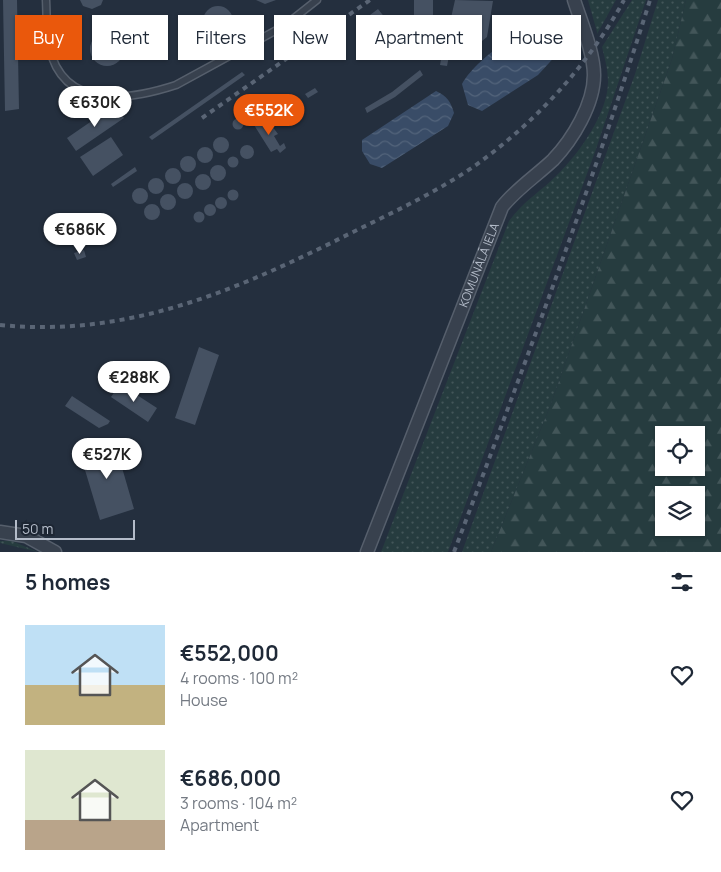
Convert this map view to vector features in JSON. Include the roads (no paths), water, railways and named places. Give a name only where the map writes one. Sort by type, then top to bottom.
[{"type":"street","name":"KOMUNĀLĀ IELA","points":[[367,552],[502,207],[510,196],[554,159],[571,137],[588,104],[594,74],[574,0]]},
{"type":"street","points":[[0,532],[26,536],[55,552]]},
{"type":"lane","points":[[46,0],[48,44],[52,59],[69,84],[83,92],[102,98],[158,91],[176,85],[284,26],[317,0]]},
{"type":"water","points":[[492,52],[492,60],[552,60],[538,75],[482,111],[468,105],[462,84],[485,57]]},
{"type":"water","points":[[436,91],[446,97],[453,109],[454,113],[448,126],[382,168],[370,164],[362,151],[362,140]]},
{"type":"railway","points":[[202,118],[370,0]]},
{"type":"railway","points":[[0,325],[45,327],[89,325],[131,318],[172,308],[213,295],[253,279],[422,198],[473,167],[496,150],[538,113],[594,48],[624,0]]},
{"type":"railway","points":[[454,552],[581,208],[650,0]]}]
